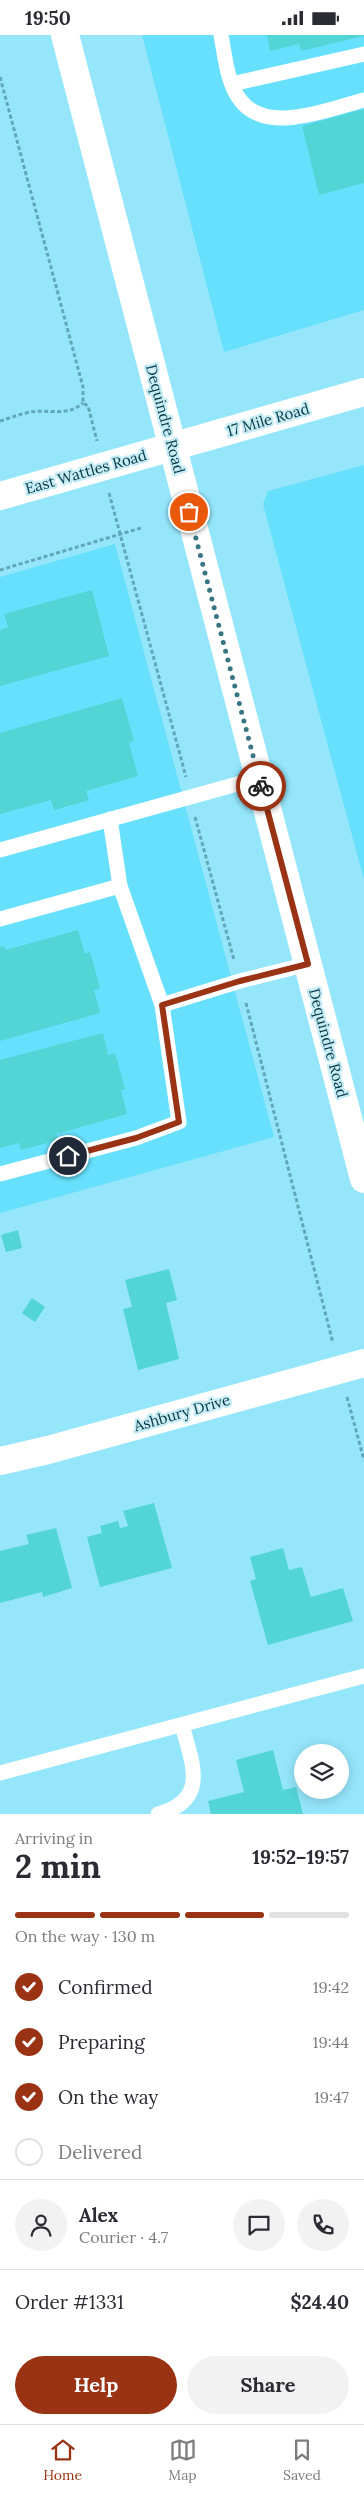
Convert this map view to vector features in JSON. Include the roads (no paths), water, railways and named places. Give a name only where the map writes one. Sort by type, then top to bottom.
[{"type":"main road","name":"Dequindre Road","points":[[65,35],[364,1179]]},
{"type":"main road","name":"17 Mile Road","points":[[172,447],[364,392]]},
{"type":"main road","name":"East Wattles Road","points":[[0,496],[172,447]]},
{"type":"main road","name":"Ashbury Drive","points":[[0,1461],[48,1450],[364,1363]]},
{"type":"lane","points":[[221,35],[232,83],[241,101],[265,117],[291,119],[364,100]]},
{"type":"lane","points":[[232,83],[364,54]]},
{"type":"lane","points":[[0,850],[259,778]]},
{"type":"lane","points":[[0,1174],[136,1138],[179,1122],[162,1005],[120,886],[110,819]]},
{"type":"lane","points":[[0,919],[120,886]]},
{"type":"lane","points":[[162,1005],[240,981],[308,964]]},
{"type":"lane","points":[[0,1773],[364,1677]]},
{"type":"lane","points":[[158,1814],[175,1809],[189,1797],[195,1774],[182,1725]]}]
